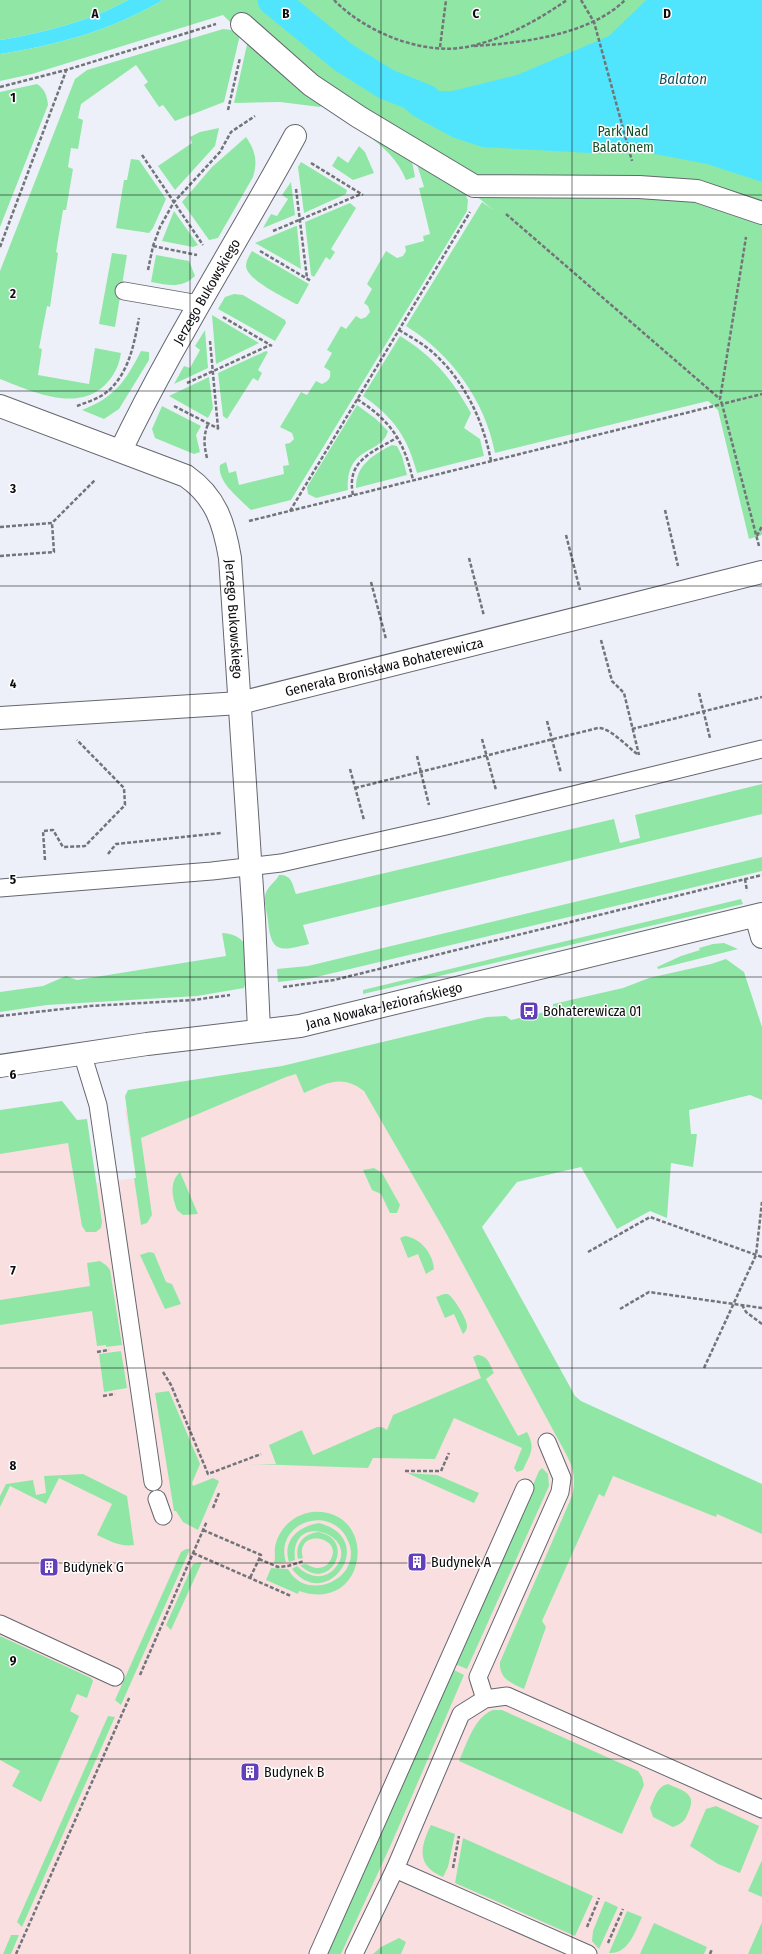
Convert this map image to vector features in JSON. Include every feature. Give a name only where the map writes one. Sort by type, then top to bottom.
[{"type":"street","points":[[245,26],[311,85],[359,117],[474,186],[638,187],[698,191],[756,211]]},
{"type":"street","name":"Jerzego Bukowskiego","points":[[121,450],[199,304],[242,240],[292,145]]},
{"type":"street","name":"Jerzego Bukowskiego","points":[[0,406],[121,450],[186,476],[197,484],[214,505],[226,538],[230,558],[251,867],[259,1030]]},
{"type":"street","name":"Generała Bronisława Bohaterewicza","points":[[0,718],[240,703],[762,572]]},
{"type":"street","points":[[759,915],[762,937]]},
{"type":"street","name":"Jana Nowaka-Jeziorańskiego","points":[[0,1066],[82,1053],[300,1026],[759,915]]},
{"type":"lane","points":[[124,291],[199,304]]},
{"type":"lane","points":[[0,888],[251,867],[281,863],[432,829],[762,749]]},
{"type":"lane","points":[[82,1053],[98,1105],[153,1482]]},
{"type":"lane","points":[[485,1699],[478,1677],[560,1492],[562,1478],[546,1442]]},
{"type":"lane","points":[[318,1954],[525,1488]]},
{"type":"lane","points":[[157,1499],[163,1516]]},
{"type":"lane","points":[[0,1624],[115,1678]]},
{"type":"lane","points":[[354,1954],[395,1869],[461,1714],[485,1699],[507,1696],[762,1809]]},
{"type":"lane","points":[[395,1869],[582,1951]]},
{"type":"path","points":[[334,0],[361,22],[378,32],[422,46],[440,47],[509,44],[536,39],[594,22],[616,9],[625,0]]},
{"type":"path","points":[[440,47],[446,0]]},
{"type":"path","points":[[470,46],[499,38],[549,12],[567,0]]},
{"type":"path","points":[[581,0],[594,22],[634,168]]},
{"type":"path","points":[[0,87],[32,80],[214,24],[228,22],[245,26],[228,110]]},
{"type":"path","points":[[0,247],[66,70]]},
{"type":"path","points":[[73,408],[108,392],[127,365],[134,344],[153,246],[160,227],[174,202],[196,176],[220,152],[231,132],[255,116]]},
{"type":"path","points":[[242,240],[362,194],[292,145]]},
{"type":"path","points":[[292,145],[307,278]]},
{"type":"path","points":[[142,154],[205,248]]},
{"type":"path","points":[[290,511],[473,207],[474,186]]},
{"type":"path","points":[[474,186],[720,399],[759,548]]},
{"type":"path","points":[[720,399],[756,211]]},
{"type":"path","points":[[242,240],[311,281]]},
{"type":"path","points":[[153,246],[202,256]]},
{"type":"path","points":[[151,394],[162,394],[271,345],[199,304]]},
{"type":"path","points":[[399,330],[430,350],[456,378],[475,410],[488,446],[491,461]]},
{"type":"path","points":[[151,394],[219,429],[210,340]]},
{"type":"path","points":[[244,522],[762,394]]},
{"type":"path","points":[[357,399],[379,414],[398,437],[408,458],[413,480]]},
{"type":"path","points":[[208,424],[203,436],[208,464]]},
{"type":"path","points":[[353,495],[352,476],[355,468],[362,460],[398,437]]},
{"type":"path","points":[[0,526],[52,523],[95,480]]},
{"type":"path","points":[[665,510],[679,567]]},
{"type":"path","points":[[0,556],[54,552],[52,523]]},
{"type":"path","points":[[756,536],[762,526]]},
{"type":"path","points":[[566,535],[580,591]]},
{"type":"path","points":[[469,558],[485,622]]},
{"type":"path","points":[[371,582],[387,646]]},
{"type":"path","points":[[355,788],[598,728],[610,732],[639,755],[624,693],[612,680],[600,634]]},
{"type":"path","points":[[699,694],[709,735]]},
{"type":"path","points":[[632,729],[762,697]]},
{"type":"path","points":[[547,721],[559,763]]},
{"type":"path","points":[[482,739],[494,782]]},
{"type":"path","points":[[45,860],[43,831],[53,830],[64,848],[85,846],[125,805],[124,788],[89,752]]},
{"type":"path","points":[[416,756],[427,798]]},
{"type":"path","points":[[350,769],[362,814]]},
{"type":"path","points":[[0,1016],[90,1006],[193,1000],[334,980],[762,876]]},
{"type":"path","points":[[704,1368],[756,1255],[762,1202]]},
{"type":"path","points":[[588,1252],[650,1217],[762,1257]]},
{"type":"path","points":[[620,1309],[649,1292],[762,1308]]},
{"type":"path","points":[[742,1305],[746,1312],[762,1324]]},
{"type":"path","points":[[161,1370],[171,1385],[208,1474],[261,1454]]},
{"type":"path","points":[[405,1470],[441,1471],[449,1453]]},
{"type":"path","points":[[213,1508],[220,1492]]},
{"type":"path","points":[[138,1679],[207,1521]]},
{"type":"path","points":[[203,1530],[261,1555],[250,1578]]},
{"type":"path","points":[[193,1553],[291,1596]]},
{"type":"path","points":[[259,1559],[278,1566],[288,1566],[304,1561]]},
{"type":"path","points":[[16,1954],[131,1694]]},
{"type":"path","points":[[445,1891],[453,1870],[459,1836]]},
{"type":"path","points":[[582,1951],[599,1898]]},
{"type":"path","points":[[606,1948],[623,1909]]},
{"type":"path","points":[[710,1954],[712,1949]]},
{"type":"shaded area","points":[[358,1060],[561,1435],[762,1513],[762,1954],[0,1954],[0,1119],[69,1117],[79,1185],[136,1178],[125,1110]]},
{"type":"green space","points":[[0,0],[128,0],[98,14],[66,25],[33,34],[0,40]]},
{"type":"green space","name":"Park Nad Balatonem","points":[[163,0],[762,0],[762,535],[749,539],[718,410],[708,401],[495,453],[490,433],[483,415],[464,380],[437,350],[406,326],[482,202],[492,209],[469,190],[322,105],[320,107],[280,102],[234,103],[248,40],[223,15],[32,74],[0,81],[0,54],[43,46],[84,35],[124,20]]},
{"type":"green space","points":[[223,29],[232,30],[240,35],[224,102],[175,121],[163,105],[159,107],[144,85],[148,82],[136,65],[81,104],[78,118],[83,120],[78,149],[71,148],[68,167],[73,169],[66,210],[63,210],[56,252],[58,253],[50,307],[47,306],[39,348],[42,349],[38,375],[89,384],[95,348],[121,353],[119,362],[111,378],[105,385],[93,393],[81,398],[67,399],[39,394],[0,379],[0,271],[75,79],[87,70]]},
{"type":"green space","points":[[37,84],[45,93],[48,105],[0,227],[0,92]]},
{"type":"green space","points":[[219,128],[215,146],[175,190],[158,166],[192,143],[190,137],[200,132]]},
{"type":"green space","points":[[365,133],[411,156],[415,177],[406,180],[403,172],[394,159]]},
{"type":"green space","points":[[246,137],[252,146],[255,156],[255,171],[253,177],[218,238],[209,240],[182,202],[212,167]]},
{"type":"green space","points":[[359,146],[365,152],[374,173],[353,180],[332,166],[338,156],[348,163]]},
{"type":"green space","points":[[131,159],[139,160],[166,199],[153,228],[149,233],[116,228],[124,180],[127,180]]},
{"type":"green space","points":[[416,161],[463,190],[468,200],[467,211],[291,500],[251,510],[225,484],[220,471],[220,465],[226,462],[229,473],[236,471],[239,485],[284,474],[283,466],[289,465],[285,444],[290,443],[294,439],[292,433],[280,427],[301,392],[307,395],[316,381],[322,384],[329,379],[330,371],[324,367],[332,353],[327,350],[341,326],[346,329],[356,316],[361,319],[366,317],[370,312],[368,306],[364,303],[372,289],[367,284],[386,251],[397,258],[403,256],[406,251],[405,246],[424,241],[423,236],[430,234],[419,188],[424,187]]},
{"type":"green space","points":[[301,162],[347,190],[346,194],[304,213],[298,167]]},
{"type":"green space","points":[[291,182],[295,215],[263,228],[271,214],[277,216],[288,199],[282,195]]},
{"type":"green space","points":[[350,203],[356,208],[331,249],[335,252],[330,260],[326,257],[314,277],[311,275],[305,222]]},
{"type":"green space","points":[[174,211],[198,245],[193,247],[162,241]]},
{"type":"green space","points":[[296,226],[301,269],[255,243]]},
{"type":"green space","points":[[252,251],[309,284],[298,304],[275,293],[253,277],[246,266],[247,260]]},
{"type":"green space","points":[[112,253],[127,255],[115,327],[99,324]]},
{"type":"green space","points":[[156,255],[189,261],[195,276],[185,283],[174,285],[151,282]]},
{"type":"green space","points":[[234,294],[243,295],[285,320],[286,323],[275,341],[218,309],[225,297]]},
{"type":"green space","points":[[212,315],[259,343],[216,364]]},
{"type":"green space","points":[[205,330],[208,368],[174,384],[184,366],[190,368],[200,350],[195,346]]},
{"type":"green space","points":[[400,336],[432,360],[457,389],[471,413],[464,428],[480,439],[484,456],[417,473],[409,448],[398,429],[383,412],[363,396]]},
{"type":"green space","points":[[141,351],[149,352],[149,360],[119,409],[104,419],[82,410],[103,400],[118,387],[130,371]]},
{"type":"green space","points":[[266,351],[268,352],[258,370],[262,373],[258,381],[253,378],[227,419],[223,416],[218,373]]},
{"type":"green space","points":[[209,377],[213,408],[208,418],[169,396]]},
{"type":"green space","points":[[357,405],[376,419],[388,431],[384,439],[379,444],[358,458],[352,465],[349,475],[348,490],[316,498],[308,494],[307,487]]},
{"type":"green space","points":[[162,406],[201,426],[196,435],[200,452],[194,454],[155,438],[152,429]]},
{"type":"green space","points":[[392,445],[397,446],[402,456],[407,475],[356,488],[359,473],[362,467],[372,457]]},
{"type":"green space","points":[[762,784],[762,814],[303,925],[309,944],[291,948],[279,948],[275,945],[269,932],[265,896],[267,890],[279,875],[287,876],[291,880],[296,894],[614,819],[620,843],[640,838],[635,815]]},
{"type":"green space","points":[[762,857],[762,871],[312,978],[278,982],[277,969],[308,966]]},
{"type":"green space","points":[[741,899],[743,904],[363,994],[363,990]]},
{"type":"green space","points":[[222,933],[232,935],[240,939],[248,952],[249,961],[247,979],[244,988],[197,996],[47,1005],[0,1012],[0,992],[43,986],[66,976],[77,980],[226,956]]},
{"type":"green space","points":[[724,943],[738,949],[658,969],[657,967],[681,956],[700,950],[699,948]]},
{"type":"green space","points":[[726,959],[744,972],[762,1027],[762,1100],[750,1095],[689,1110],[691,1134],[697,1134],[693,1167],[671,1163],[667,1218],[650,1211],[617,1229],[581,1167],[517,1182],[482,1227],[575,1396],[581,1401],[762,1484],[762,1534],[717,1514],[716,1517],[613,1476],[604,1497],[599,1494],[542,1621],[546,1627],[524,1689],[510,1682],[503,1676],[500,1668],[500,1662],[572,1496],[574,1481],[572,1467],[446,1233],[364,1091],[349,1083],[334,1082],[327,1083],[304,1093],[296,1074],[141,1138],[152,1215],[147,1223],[141,1225],[125,1096],[128,1090],[282,1066],[487,1017],[506,1016],[511,1020],[553,1010],[553,1004],[623,988],[649,978],[711,964]]},
{"type":"green space","points":[[62,1101],[77,1120],[87,1119],[102,1222],[101,1228],[96,1232],[86,1232],[82,1226],[68,1143],[0,1154],[0,1110]]},
{"type":"green space","points":[[374,1168],[382,1173],[400,1205],[397,1213],[390,1213],[381,1194],[372,1190],[363,1170]]},
{"type":"green space","points":[[180,1172],[198,1214],[183,1215],[177,1210],[172,1190],[174,1180]]},
{"type":"green space","points":[[405,1236],[411,1237],[421,1243],[429,1252],[434,1269],[426,1274],[418,1254],[408,1258],[400,1238]]},
{"type":"green space","points":[[149,1252],[154,1253],[166,1282],[172,1284],[181,1304],[165,1309],[140,1255]]},
{"type":"green space","points":[[100,1261],[110,1270],[122,1345],[106,1347],[106,1345],[97,1346],[92,1311],[0,1325],[0,1300],[90,1286],[87,1263]]},
{"type":"green space","points":[[448,1294],[454,1300],[465,1319],[467,1327],[463,1334],[454,1314],[445,1318],[436,1297]]},
{"type":"green space","points":[[121,1351],[127,1388],[104,1392],[99,1354]]},
{"type":"green space","points":[[477,1355],[484,1357],[490,1364],[494,1373],[486,1379],[518,1436],[527,1432],[530,1438],[532,1447],[523,1470],[517,1472],[514,1468],[522,1448],[454,1418],[435,1459],[373,1458],[368,1468],[251,1464],[276,1464],[269,1445],[302,1430],[313,1455],[377,1427],[382,1427],[387,1430],[393,1415],[481,1378],[473,1357]]},
{"type":"green space","points":[[169,1391],[200,1464],[192,1483],[193,1486],[213,1478],[219,1481],[198,1530],[183,1522],[176,1511],[174,1511],[155,1393]]},
{"type":"green space","points":[[542,1468],[548,1474],[549,1486],[467,1669],[455,1664],[539,1471]]},
{"type":"green space","points":[[407,1473],[437,1475],[479,1493],[474,1503]]},
{"type":"green space","points":[[83,1474],[127,1496],[134,1545],[120,1544],[97,1535],[112,1504],[59,1478],[46,1504],[10,1486],[0,1507],[0,1496],[6,1484],[33,1480],[36,1495],[46,1493],[44,1476]]},
{"type":"green space","points":[[312,1512],[334,1515],[348,1526],[356,1541],[357,1559],[352,1575],[340,1588],[322,1594],[299,1591],[298,1594],[266,1580],[271,1568],[288,1569],[296,1579],[307,1584],[319,1585],[330,1583],[340,1576],[347,1567],[351,1556],[349,1543],[341,1530],[331,1523],[319,1520],[307,1522],[296,1528],[288,1537],[284,1548],[286,1562],[274,1563],[275,1547],[283,1528],[293,1519]]},
{"type":"green space","points":[[319,1523],[337,1531],[345,1543],[346,1556],[342,1569],[332,1578],[320,1583],[306,1581],[292,1569],[297,1566],[306,1573],[316,1576],[326,1575],[331,1572],[335,1568],[341,1556],[340,1546],[333,1538],[323,1532],[312,1531],[303,1535],[296,1544],[295,1560],[289,1562],[287,1554],[290,1541],[294,1535],[305,1527]]},
{"type":"green space","points":[[318,1532],[330,1537],[336,1544],[338,1553],[335,1562],[329,1570],[321,1573],[311,1572],[300,1565],[306,1564],[319,1568],[327,1565],[332,1555],[332,1548],[328,1542],[321,1539],[313,1539],[306,1542],[302,1548],[303,1558],[298,1559],[297,1554],[299,1544],[304,1537]]},
{"type":"green space","points":[[186,1549],[190,1549],[121,1705],[115,1700],[181,1552]]},
{"type":"green space","points":[[202,1562],[171,1630],[166,1625],[193,1564]]},
{"type":"green space","points":[[0,1636],[91,1678],[93,1681],[87,1698],[77,1694],[70,1711],[79,1716],[41,1802],[12,1786],[20,1771],[0,1760]]},
{"type":"green space","points":[[452,1669],[464,1675],[393,1840],[341,1954],[326,1954]]},
{"type":"green space","points":[[493,1710],[502,1710],[638,1771],[642,1777],[644,1785],[622,1834],[459,1761],[468,1739],[476,1725],[486,1714]]},
{"type":"green space","points":[[108,1716],[115,1717],[22,1927],[17,1922]]},
{"type":"green space","points":[[668,1784],[684,1791],[690,1797],[691,1801],[691,1806],[686,1818],[673,1827],[653,1817],[650,1808],[661,1787]]},
{"type":"green space","points":[[716,1806],[759,1826],[740,1873],[718,1864],[690,1846],[706,1809]]},
{"type":"green space","points":[[431,1825],[455,1834],[448,1867],[443,1877],[434,1873],[424,1862],[424,1841]]},
{"type":"green space","points":[[463,1838],[593,1896],[575,1936],[455,1883]]},
{"type":"green space","points":[[762,1860],[762,1897],[748,1891]]},
{"type":"green space","points":[[605,1901],[618,1907],[599,1949],[592,1941],[593,1931]]},
{"type":"green space","points":[[627,1911],[642,1917],[634,1935],[626,1946],[622,1950],[609,1953]]},
{"type":"green space","points":[[762,1922],[762,1954],[748,1954]]},
{"type":"green space","points":[[654,1923],[707,1947],[704,1954],[640,1954]]},
{"type":"green space","points":[[11,1935],[19,1935],[11,1954],[3,1954]]},
{"type":"green space","points":[[399,1938],[406,1942],[401,1954],[373,1954],[381,1947]]},
{"type":"water","points":[[128,0],[163,0],[124,20],[84,35],[43,46],[0,54],[0,40],[33,34],[82,20]]},
{"type":"water","name":"Balaton","points":[[646,0],[762,0],[762,182],[707,164],[645,152],[607,154],[482,147],[452,137],[412,115],[388,94],[386,84],[391,82],[411,88],[430,91],[452,91],[517,75],[609,36]]},
{"type":"waterway","points":[[273,0],[343,57],[386,84],[426,100]]},
{"type":"place","name":"Bohaterewicza 01","points":[[529,1011]]},
{"type":"place","name":"Budynek A","points":[[417,1562]]},
{"type":"place","name":"Budynek G","points":[[49,1567]]},
{"type":"place","name":"Budynek B","points":[[250,1772]]}]
